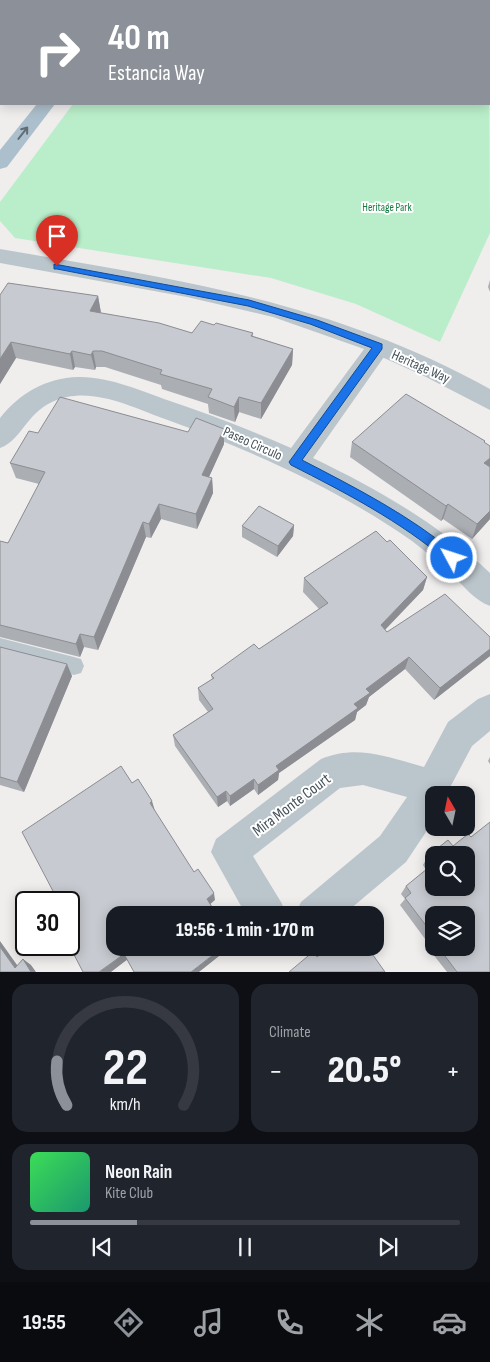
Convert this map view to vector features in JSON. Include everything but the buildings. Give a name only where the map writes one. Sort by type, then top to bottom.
[{"type":"main road","points":[[0,163],[45,105]]},
{"type":"street","name":"Heritage Way","points":[[0,256],[249,303],[313,322],[379,347],[458,382],[490,401]]},
{"type":"street","points":[[295,462],[379,347]]},
{"type":"street","name":"Paseo Circulo","points":[[0,438],[30,402],[61,388],[82,386],[98,388],[163,408],[226,431],[295,462],[370,500],[423,534],[490,593]]},
{"type":"street","points":[[432,786],[460,734],[490,710]]},
{"type":"street","name":"Mira Monte Court","points":[[262,906],[229,852],[333,771],[364,768],[432,786]]},
{"type":"street","points":[[325,906],[393,849],[414,821],[425,800]]},
{"type":"lane","points":[[0,647],[74,666]]},
{"type":"green space","name":"Heritage Park","points":[[72,105],[489,105],[490,233],[440,342],[356,304],[271,278],[15,238],[0,221],[0,202]]},
{"type":"route","points":[[57,266],[249,303],[313,322],[379,347],[295,462],[370,500],[423,534],[452,558]]}]
